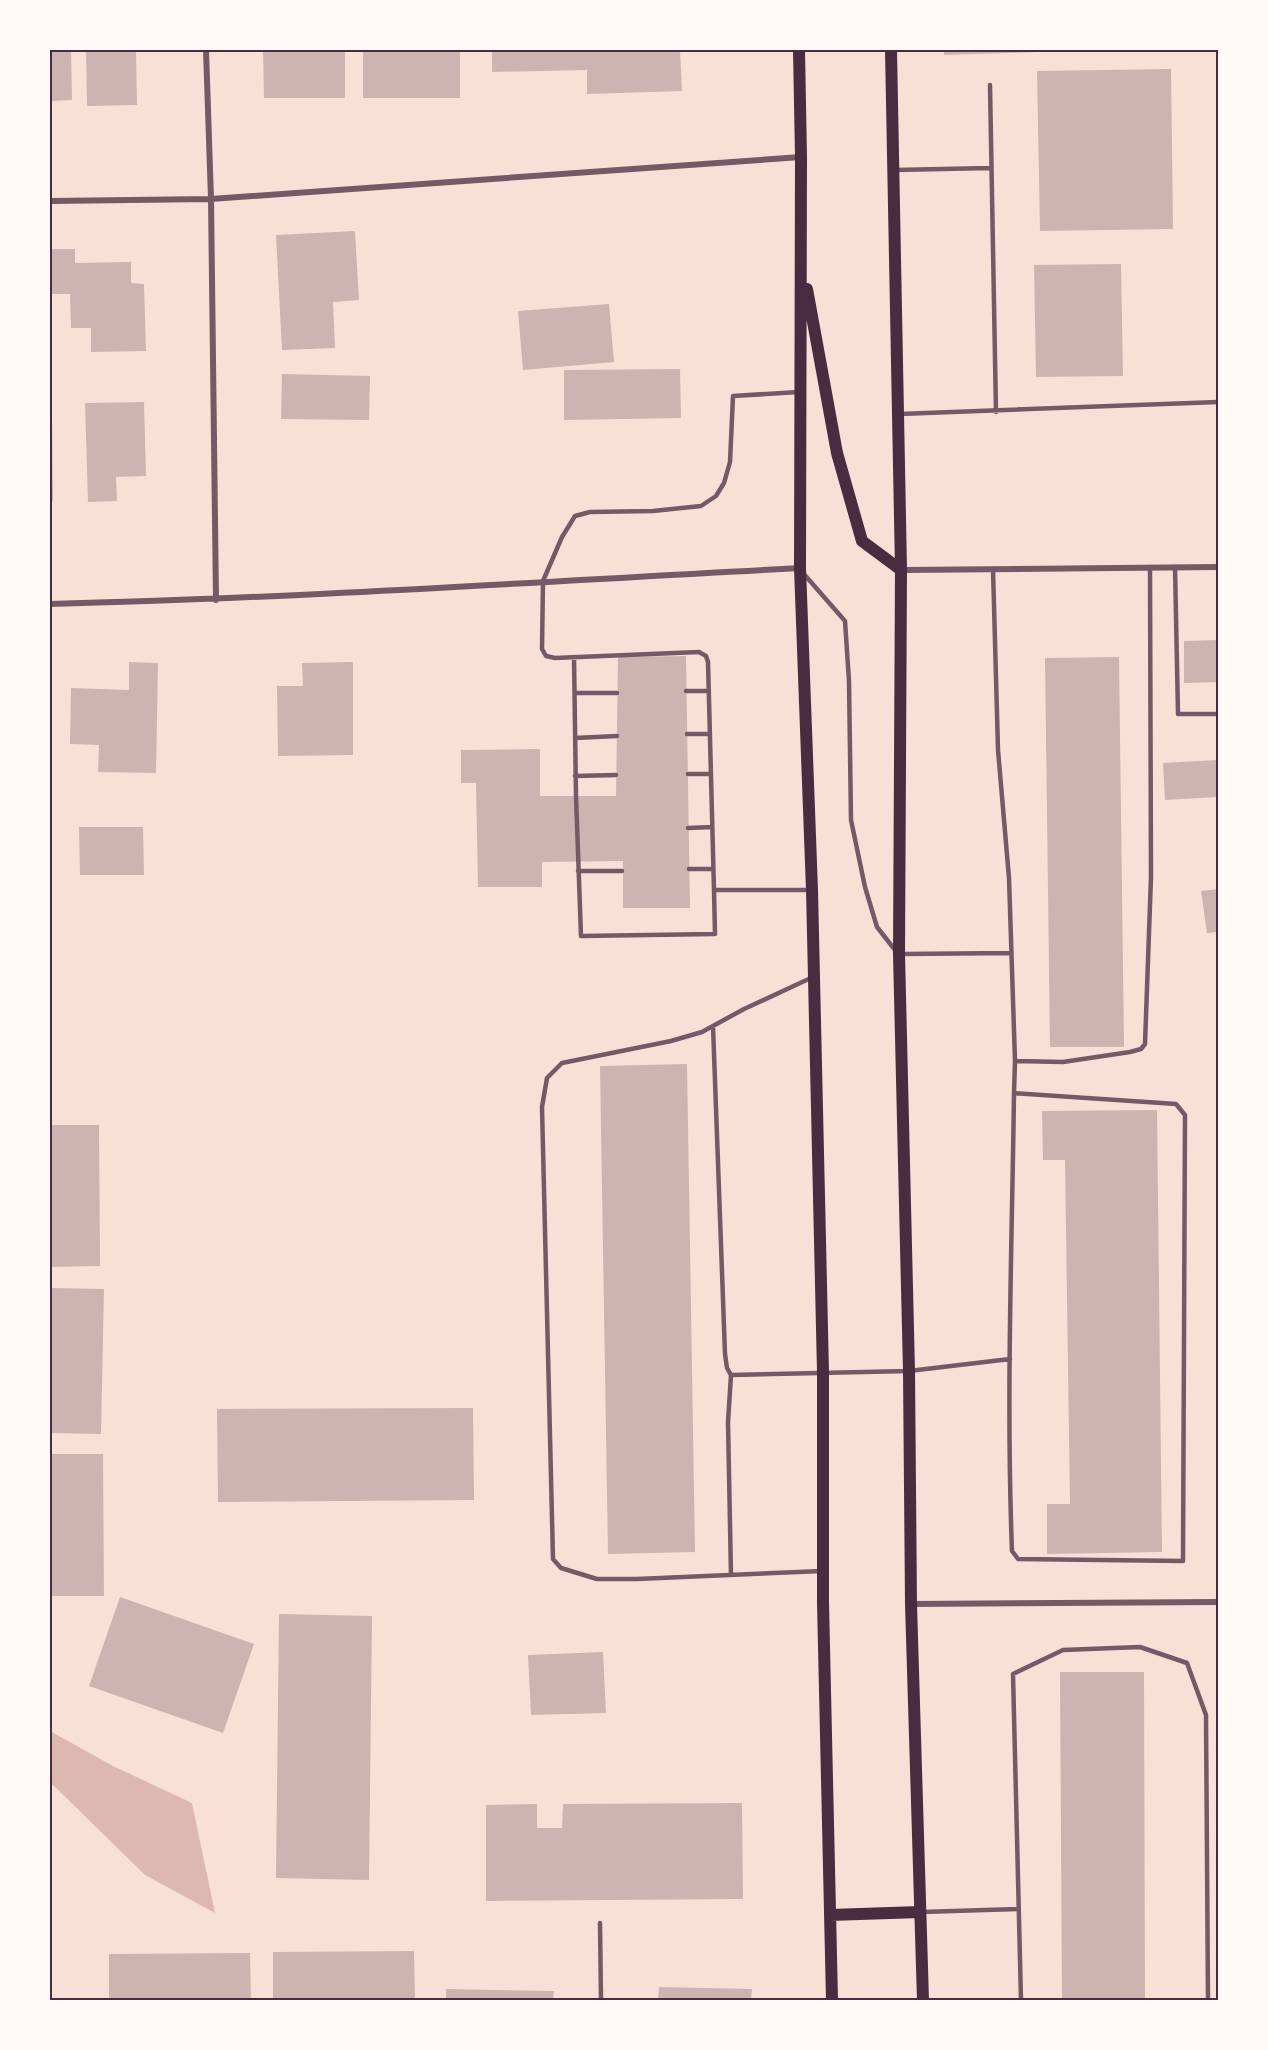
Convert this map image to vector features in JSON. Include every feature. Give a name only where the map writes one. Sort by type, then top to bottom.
[{"type":"main road","points":[[799,50],[800,568],[812,890],[823,1372],[823,1571],[832,2001]]},
{"type":"main road","points":[[891,50],[901,570],[899,954],[909,1371],[911,1604],[923,2001]]},
{"type":"main road","points":[[801,258],[837,453],[862,541],[901,570]]},
{"type":"main road","points":[[830,1915],[921,1912]]},
{"type":"street","points":[[206,50],[211,199],[216,600]]},
{"type":"street","points":[[50,201],[211,199],[801,157]]},
{"type":"street","points":[[901,570],[1218,567]]},
{"type":"street","points":[[50,604],[216,600],[800,568]]},
{"type":"street","points":[[911,1604],[1218,1602]]},
{"type":"lane","points":[[990,85],[996,411]]},
{"type":"lane","points":[[894,170],[991,168]]},
{"type":"lane","points":[[574,657],[575,776],[581,936],[715,934],[708,662],[699,652],[574,657],[555,658],[546,656],[542,649],[543,581],[562,537],[575,516],[590,512],[653,511],[701,506],[716,496],[724,483],[730,462],[733,396],[801,392]]},
{"type":"lane","points":[[898,414],[1218,402]]},
{"type":"lane","points":[[1015,1061],[1063,1062],[1130,1052],[1141,1049],[1145,1044],[1150,877],[1150,567]]},
{"type":"lane","points":[[1175,567],[1178,714],[1218,714]]},
{"type":"lane","points":[[800,568],[844,621],[849,681],[851,820],[865,887],[877,927],[899,954],[1011,953]]},
{"type":"lane","points":[[993,569],[998,750],[1009,878],[1015,1061],[1014,1093],[1008,1471],[1011,1551],[1018,1559],[1183,1561],[1185,1115],[1176,1104],[1014,1093]]},
{"type":"lane","points":[[686,691],[709,691]]},
{"type":"lane","points":[[575,693],[617,693]]},
{"type":"lane","points":[[687,734],[710,734]]},
{"type":"lane","points":[[575,738],[617,736]]},
{"type":"lane","points":[[688,774],[711,774]]},
{"type":"lane","points":[[575,776],[616,775]]},
{"type":"lane","points":[[688,828],[712,827]]},
{"type":"lane","points":[[689,869],[713,869]]},
{"type":"lane","points":[[578,872],[622,871]]},
{"type":"lane","points":[[714,890],[812,890]]},
{"type":"lane","points":[[813,977],[702,1032],[670,1041],[562,1063],[547,1078],[542,1107],[553,1558],[561,1568],[597,1578],[823,1571]]},
{"type":"lane","points":[[712,1026],[725,1354],[727,1368],[731,1375],[728,1422],[731,1575]]},
{"type":"lane","points":[[731,1375],[909,1371],[1010,1359]]},
{"type":"lane","points":[[1021,2001],[1012,1674],[1063,1650],[1140,1647],[1187,1664],[1206,1715],[1208,2001]]},
{"type":"lane","points":[[921,1912],[1018,1909]]},
{"type":"lane","points":[[600,1923],[601,2001]]},
{"type":"shaded area","points":[[50,1731],[113,1766],[192,1803],[215,1913],[145,1875],[50,1782]]},
{"type":"building","points":[[50,50],[71,50],[72,100],[50,101]]},
{"type":"building","points":[[86,50],[136,50],[137,105],[87,106]]},
{"type":"building","points":[[263,50],[345,51],[345,98],[264,98]]},
{"type":"building","points":[[363,50],[460,50],[460,98],[363,98]]},
{"type":"building","points":[[492,50],[680,50],[682,91],[587,94],[587,70],[492,72]]},
{"type":"building","points":[[944,50],[1039,50],[1039,52],[944,55]]},
{"type":"building","points":[[1171,69],[1173,229],[1040,231],[1037,71]]},
{"type":"building","points":[[355,231],[359,300],[333,302],[335,348],[282,350],[276,235]]},
{"type":"building","points":[[50,249],[75,249],[75,263],[131,262],[131,283],[144,284],[146,351],[91,352],[91,328],[71,328],[70,294],[50,294]]},
{"type":"building","points":[[1121,264],[1123,376],[1036,377],[1034,265]]},
{"type":"building","points":[[609,304],[614,362],[523,370],[518,311]]},
{"type":"building","points":[[680,369],[681,418],[564,420],[564,370]]},
{"type":"building","points":[[282,374],[370,376],[369,420],[281,419]]},
{"type":"building","points":[[144,402],[146,476],[116,477],[117,501],[88,502],[85,403]]},
{"type":"building","points":[[50,413],[52,413],[53,501],[50,501]]},
{"type":"building","points":[[1218,640],[1218,682],[1184,683],[1184,641]]},
{"type":"building","points":[[686,656],[690,908],[623,908],[623,861],[542,862],[542,887],[478,887],[476,783],[461,783],[461,750],[540,749],[540,796],[616,796],[618,657]]},
{"type":"building","points":[[1119,657],[1124,1047],[1050,1047],[1045,658]]},
{"type":"building","points":[[129,662],[158,663],[156,773],[98,772],[99,745],[70,744],[71,688],[129,690]]},
{"type":"building","points":[[353,662],[353,755],[278,756],[277,686],[303,686],[302,663]]},
{"type":"building","points":[[1218,760],[1218,797],[1165,800],[1163,763]]},
{"type":"building","points":[[79,827],[143,827],[144,875],[80,875]]},
{"type":"building","points":[[1218,889],[1218,932],[1207,933],[1201,891]]},
{"type":"building","points":[[687,1064],[695,1552],[608,1554],[600,1066]]},
{"type":"building","points":[[1157,1110],[1162,1552],[1047,1554],[1047,1504],[1070,1504],[1065,1160],[1043,1160],[1042,1111]]},
{"type":"building","points":[[50,1125],[99,1125],[100,1266],[50,1267]]},
{"type":"building","points":[[50,1288],[104,1289],[101,1434],[50,1433]]},
{"type":"building","points":[[473,1408],[474,1500],[218,1502],[217,1409]]},
{"type":"building","points":[[50,1454],[103,1454],[104,1596],[50,1596]]},
{"type":"building","points":[[120,1597],[254,1644],[223,1733],[89,1686]]},
{"type":"building","points":[[279,1614],[372,1616],[369,1880],[276,1878]]},
{"type":"building","points":[[603,1652],[606,1713],[531,1715],[528,1655]]},
{"type":"building","points":[[1060,1672],[1144,1672],[1145,2000],[1062,2000]]},
{"type":"building","points":[[742,1803],[743,1899],[486,1901],[486,1805],[537,1804],[537,1828],[562,1828],[563,1804]]},
{"type":"building","points":[[414,1951],[415,2000],[273,2000],[273,1952]]},
{"type":"building","points":[[250,1953],[251,2000],[109,2000],[109,1954]]},
{"type":"building","points":[[659,1987],[752,1989],[751,2000],[658,2000]]},
{"type":"building","points":[[446,1989],[554,1991],[553,2000],[446,2000]]}]
